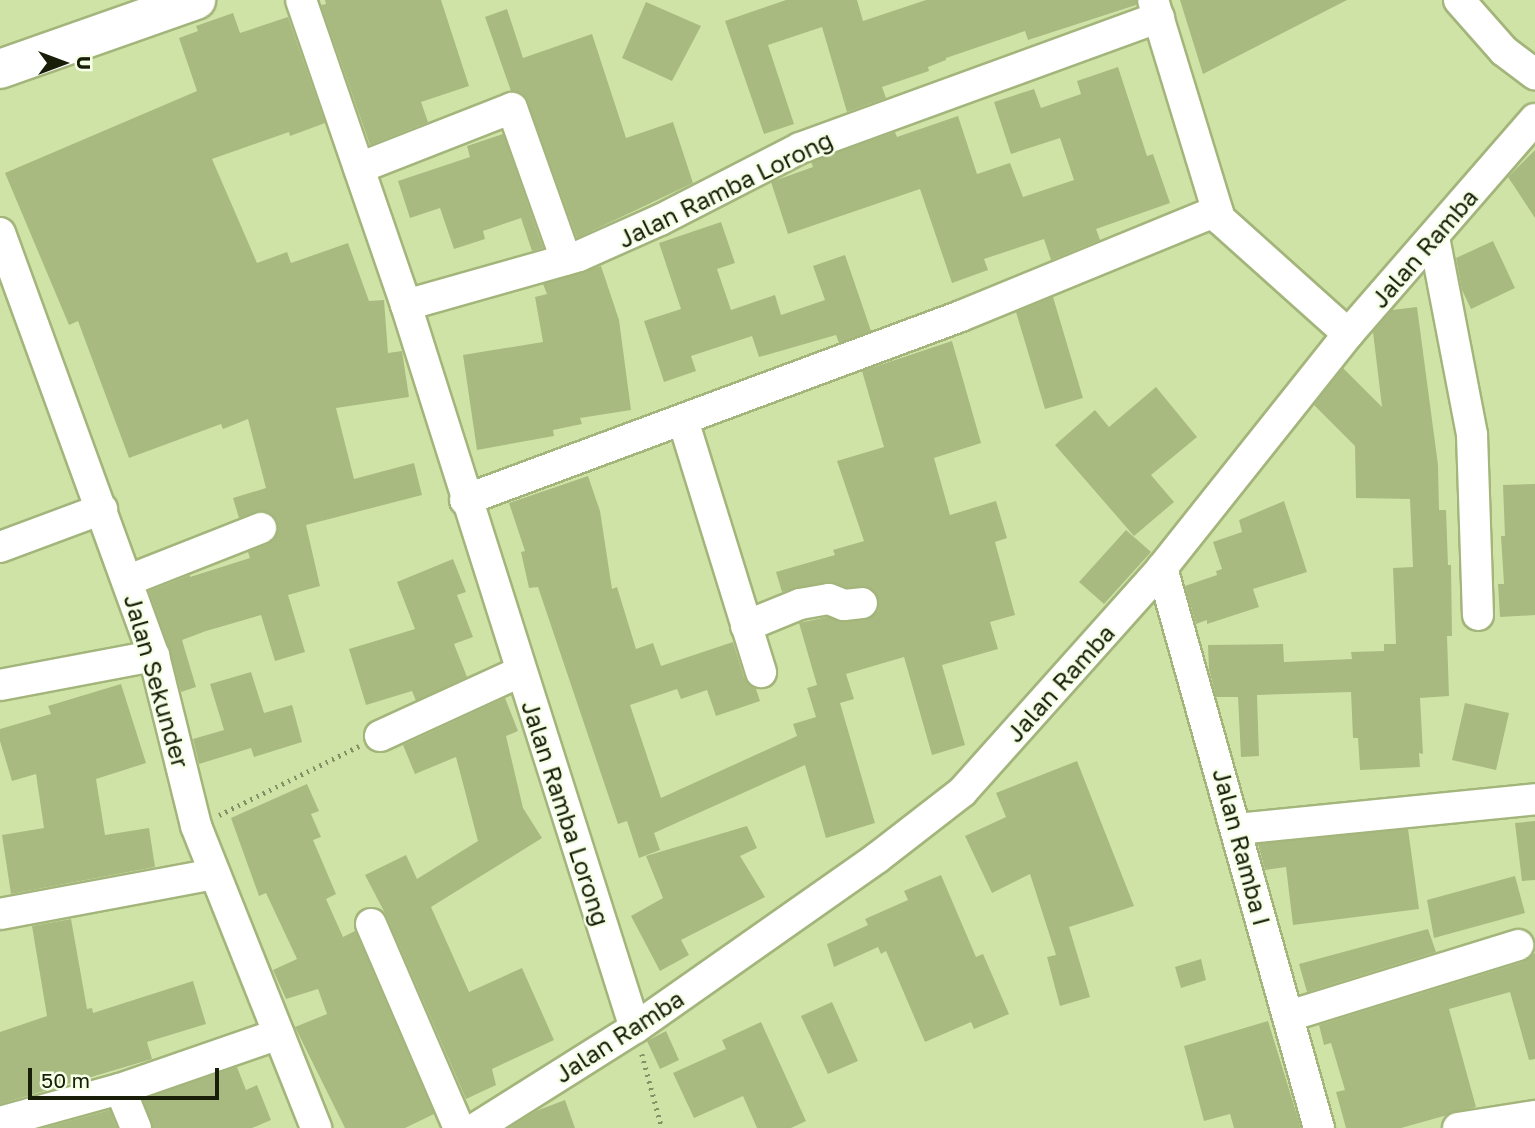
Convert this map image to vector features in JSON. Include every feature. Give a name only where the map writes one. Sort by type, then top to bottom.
[{"type":"main road","points":[[0,69],[196,0]]},
{"type":"street","name":"Jalan Ramba Lorong","points":[[301,0],[406,305],[465,500],[635,1028]]},
{"type":"street","points":[[1459,0],[1504,51],[1535,74]]},
{"type":"street","name":"Jalan Ramba Lorong","points":[[406,305],[566,260],[660,220],[800,148],[1156,8],[1217,211],[1223,223],[1348,334]]},
{"type":"street","points":[[359,167],[512,108],[566,260]]},
{"type":"street","name":"Jalan Ramba","points":[[476,1128],[635,1028],[948,804],[1162,568],[1348,334],[1535,120]]},
{"type":"street","points":[[465,500],[961,316],[1217,211]]},
{"type":"street","name":"Jalan Sekunder","points":[[0,233],[129,580],[154,656],[196,827],[316,1128]]},
{"type":"street","points":[[1434,237],[1472,435],[1479,615]]},
{"type":"street","points":[[683,420],[761,673]]},
{"type":"street","points":[[0,547],[102,509]]},
{"type":"street","points":[[129,580],[261,528]]},
{"type":"street","name":"Jalan Ramba I","points":[[1162,568],[1320,1128]]},
{"type":"street","points":[[746,626],[800,604],[829,599],[844,605],[862,603]]},
{"type":"street","points":[[0,685],[154,656]]},
{"type":"street","points":[[380,736],[520,673]]},
{"type":"street","points":[[1237,829],[1535,799]]},
{"type":"street","points":[[0,914],[214,874]]},
{"type":"street","points":[[371,924],[459,1128]]},
{"type":"street","points":[[1289,1016],[1518,945]]},
{"type":"street","points":[[0,1122],[120,1089],[279,1034]]},
{"type":"street","points":[[120,1089],[136,1128]]},
{"type":"street","points":[[1458,1128],[1535,1116]]},
{"type":"path","points":[[196,827],[380,736]]},
{"type":"path","points":[[635,1028],[662,1128]]},
{"type":"building","points":[[325,0],[441,0],[469,86],[421,102],[428,122],[370,145],[321,5],[326,4]]},
{"type":"building","points":[[786,0],[857,0],[863,21],[926,0],[1136,0],[1136,5],[1028,40],[1025,31],[946,58],[928,67],[929,71],[882,87],[886,98],[847,112],[822,27],[768,45],[794,124],[764,134],[725,21]]},
{"type":"building","points":[[1180,0],[1347,0],[1203,74]]},
{"type":"building","points":[[646,2],[701,26],[672,81],[622,58]]},
{"type":"building","points":[[507,9],[523,58],[592,34],[626,138],[673,122],[693,183],[577,238],[528,102],[523,94],[511,91],[485,17]]},
{"type":"building","points":[[233,13],[240,33],[288,17],[325,123],[290,136],[289,132],[212,159],[257,263],[287,252],[291,263],[348,243],[369,301],[384,300],[388,353],[402,351],[409,397],[336,408],[354,479],[414,463],[422,495],[306,525],[320,586],[288,595],[305,652],[275,661],[261,615],[206,631],[182,640],[196,687],[181,692],[170,650],[149,591],[190,575],[250,558],[248,552],[268,544],[278,531],[277,521],[264,511],[239,518],[233,498],[266,488],[248,419],[223,429],[221,424],[129,458],[78,321],[69,325],[5,173],[197,91],[179,38],[198,31],[196,26]]},
{"type":"building","points":[[1118,67],[1147,156],[1153,154],[1170,203],[1096,229],[1100,240],[1051,260],[1044,239],[984,259],[988,270],[952,283],[920,189],[788,234],[771,182],[813,167],[811,162],[895,132],[897,137],[958,116],[977,174],[1010,163],[1023,197],[1074,180],[1060,138],[1011,154],[994,102],[1034,89],[1041,108],[1081,94],[1077,81]]},
{"type":"building","points":[[503,134],[543,248],[532,251],[521,218],[483,231],[485,239],[454,249],[440,208],[410,218],[398,181],[470,157],[467,146]]},
{"type":"building","points":[[1535,150],[1535,218],[1508,177]]},
{"type":"building","points":[[721,222],[735,263],[717,269],[731,310],[775,295],[781,315],[825,300],[813,266],[845,255],[871,331],[839,343],[836,335],[759,357],[752,336],[691,356],[696,371],[664,382],[644,321],[681,309],[659,243]]},
{"type":"building","points":[[1493,241],[1515,288],[1471,309],[1462,290],[1456,258]]},
{"type":"building","points":[[601,266],[619,320],[631,410],[580,418],[582,424],[553,430],[554,436],[477,450],[463,355],[543,342],[535,297],[547,294],[543,284]]},
{"type":"building","points":[[1053,297],[1083,398],[1045,409],[1016,312]]},
{"type":"building","points":[[1417,307],[1438,465],[1439,510],[1446,510],[1448,565],[1451,565],[1452,636],[1447,636],[1449,696],[1420,698],[1423,754],[1419,753],[1420,767],[1360,770],[1358,738],[1353,738],[1351,692],[1257,695],[1259,756],[1241,757],[1238,697],[1216,697],[1209,669],[1208,645],[1283,644],[1284,662],[1352,659],[1351,652],[1384,651],[1384,644],[1396,644],[1393,568],[1413,567],[1410,499],[1356,498],[1355,446],[1314,405],[1343,368],[1382,407],[1373,332],[1392,310]]},
{"type":"building","points":[[952,341],[981,443],[934,458],[950,515],[996,501],[1007,538],[995,542],[1015,615],[990,622],[998,649],[942,665],[965,745],[932,755],[904,657],[846,674],[854,699],[840,703],[875,823],[826,838],[805,765],[654,833],[660,850],[639,858],[627,821],[618,824],[538,587],[529,588],[521,552],[525,551],[509,503],[588,476],[600,511],[612,589],[617,587],[636,649],[653,643],[661,666],[733,642],[744,677],[756,689],[760,701],[716,716],[707,690],[681,699],[677,689],[630,705],[661,798],[797,736],[793,724],[816,717],[807,688],[817,685],[799,623],[827,617],[845,622],[865,620],[878,611],[879,600],[868,587],[846,587],[827,582],[782,592],[776,572],[835,555],[833,550],[864,541],[837,461],[884,447],[862,371]]},
{"type":"building","points":[[1156,387],[1197,437],[1151,475],[1174,502],[1134,536],[1055,445],[1095,410],[1109,427]]},
{"type":"building","points":[[1535,484],[1535,615],[1500,617],[1498,584],[1504,584],[1501,536],[1505,536],[1503,485]]},
{"type":"building","points":[[1284,501],[1307,572],[1253,589],[1259,607],[1207,624],[1207,620],[1196,624],[1185,586],[1217,575],[1216,571],[1222,569],[1213,542],[1242,532],[1239,520]]},
{"type":"building","points":[[1126,530],[1151,552],[1104,604],[1079,582]]},
{"type":"building","points":[[453,559],[466,592],[457,595],[473,637],[454,644],[467,677],[416,701],[412,691],[366,705],[349,649],[415,629],[397,582]]},
{"type":"building","points":[[251,672],[264,713],[292,705],[302,742],[254,757],[251,748],[199,764],[193,739],[224,730],[210,684]]},
{"type":"building","points":[[121,684],[146,763],[96,779],[105,835],[149,828],[155,867],[11,894],[2,835],[44,828],[36,774],[12,781],[0,741],[0,729],[51,714],[48,706]]},
{"type":"building","points":[[505,698],[518,731],[506,736],[523,808],[542,838],[431,907],[469,992],[522,968],[554,1040],[492,1069],[496,1085],[466,1099],[387,917],[365,875],[406,855],[417,879],[478,841],[456,757],[415,774],[403,745]]},
{"type":"building","points":[[1465,703],[1509,713],[1496,770],[1452,760]]},
{"type":"building","points":[[1077,761],[1134,906],[1069,927],[1090,997],[1060,1006],[1047,957],[1056,955],[1030,874],[992,893],[965,836],[1006,817],[996,793]]},
{"type":"building","points":[[307,784],[319,811],[311,814],[321,837],[313,840],[336,894],[326,899],[343,937],[355,931],[434,1114],[405,1128],[345,1128],[295,1027],[327,1014],[318,989],[286,999],[273,970],[297,959],[266,893],[259,896],[231,818]]},
{"type":"building","points":[[1535,821],[1535,880],[1522,881],[1515,823]]},
{"type":"building","points":[[747,826],[757,848],[740,856],[765,897],[681,940],[689,955],[660,971],[631,916],[663,898],[646,856]]},
{"type":"building","points":[[1408,829],[1419,909],[1293,925],[1286,867],[1265,870],[1258,844]]},
{"type":"building","points":[[941,875],[976,957],[983,954],[1009,1014],[974,1029],[971,1022],[925,1042],[886,951],[881,954],[878,947],[834,967],[827,944],[868,925],[865,919],[908,900],[904,891]]},
{"type":"building","points":[[1515,876],[1525,913],[1434,938],[1427,900]]},
{"type":"building","points":[[71,919],[87,1009],[92,1008],[93,1013],[193,981],[206,1024],[147,1042],[152,1059],[0,1104],[0,1032],[47,1016],[32,926]]},
{"type":"building","points":[[1428,929],[1436,952],[1307,992],[1299,964]]},
{"type":"building","points":[[1535,953],[1535,1059],[1529,1060],[1510,992],[1449,1009],[1476,1107],[1401,1128],[1346,1128],[1336,1092],[1345,1090],[1331,1043],[1324,1045],[1319,1025],[1523,962]]},
{"type":"building","points":[[1201,959],[1206,980],[1181,988],[1175,967]]},
{"type":"building","points":[[832,1002],[858,1061],[828,1074],[801,1016]]},
{"type":"building","points":[[1268,1021],[1301,1128],[1234,1128],[1230,1114],[1204,1121],[1184,1046]]},
{"type":"building","points":[[761,1022],[806,1121],[791,1128],[757,1128],[743,1096],[694,1118],[673,1073],[726,1049],[722,1040]]},
{"type":"building","points":[[666,1031],[679,1060],[660,1069],[647,1041]]},
{"type":"building","points":[[237,1067],[246,1090],[257,1085],[271,1120],[252,1128],[153,1128],[143,1099]]},
{"type":"building","points":[[565,1100],[575,1128],[509,1128],[536,1111]]},
{"type":"building","points":[[110,1110],[117,1128],[44,1128]]}]
